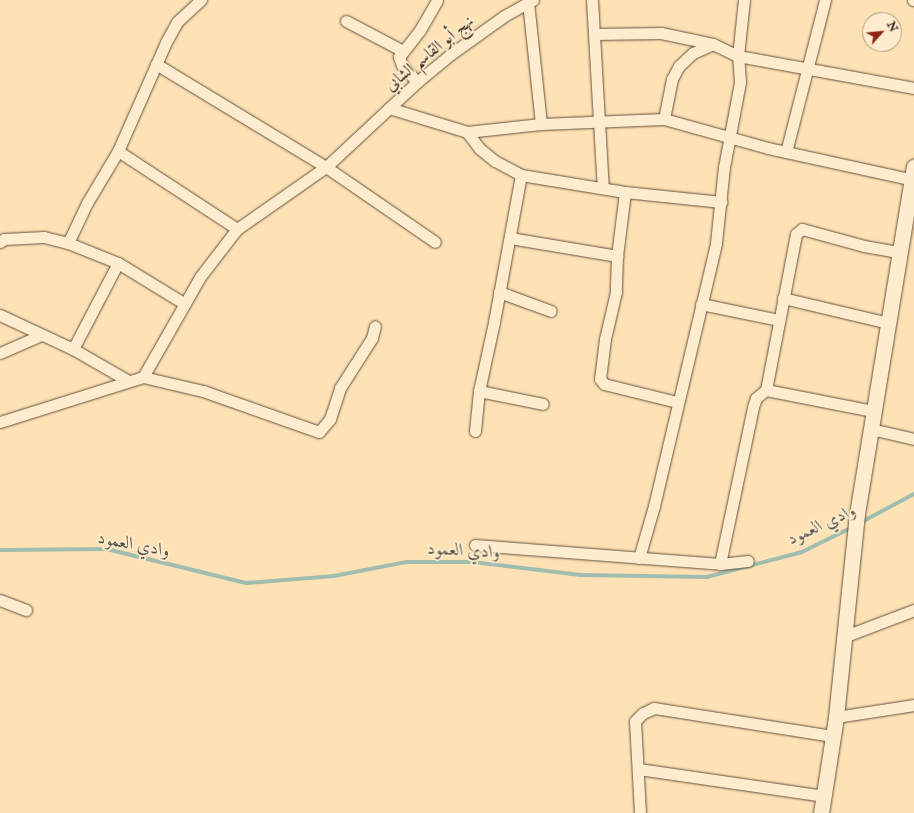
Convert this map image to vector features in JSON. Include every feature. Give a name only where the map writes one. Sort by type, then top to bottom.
[{"type":"street","points":[[68,243],[87,203],[118,151],[156,64],[177,22],[201,0]]},
{"type":"street","points":[[417,82],[399,60],[403,51],[420,30],[436,0]]},
{"type":"street","points":[[592,0],[603,188]]},
{"type":"street","points":[[639,558],[654,506],[677,402],[716,243],[730,136],[737,110],[740,82],[738,56],[744,0]]},
{"type":"street","points":[[786,152],[825,0]]},
{"type":"street","points":[[530,1],[540,124]]},
{"type":"street","name":"نهج أبو القاسم الشابي","points":[[143,377],[184,304],[211,261],[237,229],[326,167],[417,82],[481,32],[530,1]]},
{"type":"street","points":[[346,21],[403,51]]},
{"type":"street","points":[[594,34],[661,33],[713,44],[738,56],[914,88]]},
{"type":"street","points":[[664,119],[672,79],[679,66],[693,53],[713,44]]},
{"type":"street","points":[[156,64],[326,167],[435,242]]},
{"type":"street","points":[[389,108],[467,132],[540,124],[664,119],[786,152],[913,175],[899,252],[889,324],[873,411],[857,514],[851,558],[836,717],[821,813]]},
{"type":"street","points":[[467,132],[480,149],[495,161],[521,175],[625,192],[721,202]]},
{"type":"street","points":[[118,151],[237,229]]},
{"type":"street","points":[[475,431],[479,391],[510,238],[521,175]]},
{"type":"street","points":[[625,192],[617,256],[616,292],[605,339],[600,379],[604,384],[677,402]]},
{"type":"street","points":[[720,564],[756,398],[766,390],[796,234],[802,229],[864,246],[899,252]]},
{"type":"street","points":[[1,240],[44,237],[68,243],[118,264],[184,304]]},
{"type":"street","points":[[510,238],[617,256]]},
{"type":"street","points":[[73,349],[118,264]]},
{"type":"street","points":[[499,292],[551,311]]},
{"type":"street","points":[[783,298],[889,324]]},
{"type":"street","points":[[701,304],[779,320]]},
{"type":"street","points":[[0,315],[73,349],[127,380]]},
{"type":"street","points":[[0,422],[127,380],[143,377],[203,391],[319,432],[330,419],[340,388],[372,338],[375,326]]},
{"type":"street","points":[[0,354],[41,335]]},
{"type":"street","points":[[766,390],[873,411]]},
{"type":"street","points":[[479,391],[543,404]]},
{"type":"street","points":[[870,429],[914,439]]},
{"type":"street","points":[[475,545],[720,564],[748,561]]},
{"type":"street","points":[[0,600],[26,610]]},
{"type":"street","points":[[843,637],[914,610]]},
{"type":"street","points":[[836,717],[914,706]]},
{"type":"street","points":[[640,813],[639,769],[635,721],[643,713],[654,708],[832,736]]},
{"type":"street","points":[[639,769],[824,796]]},
{"type":"waterway","name":"وادي العمود","points":[[860,523],[914,494]]},
{"type":"waterway","name":"وادي العمود","points":[[0,550],[107,549],[247,583],[334,576],[407,562],[473,562],[580,575],[707,577],[802,552],[851,528]]}]
